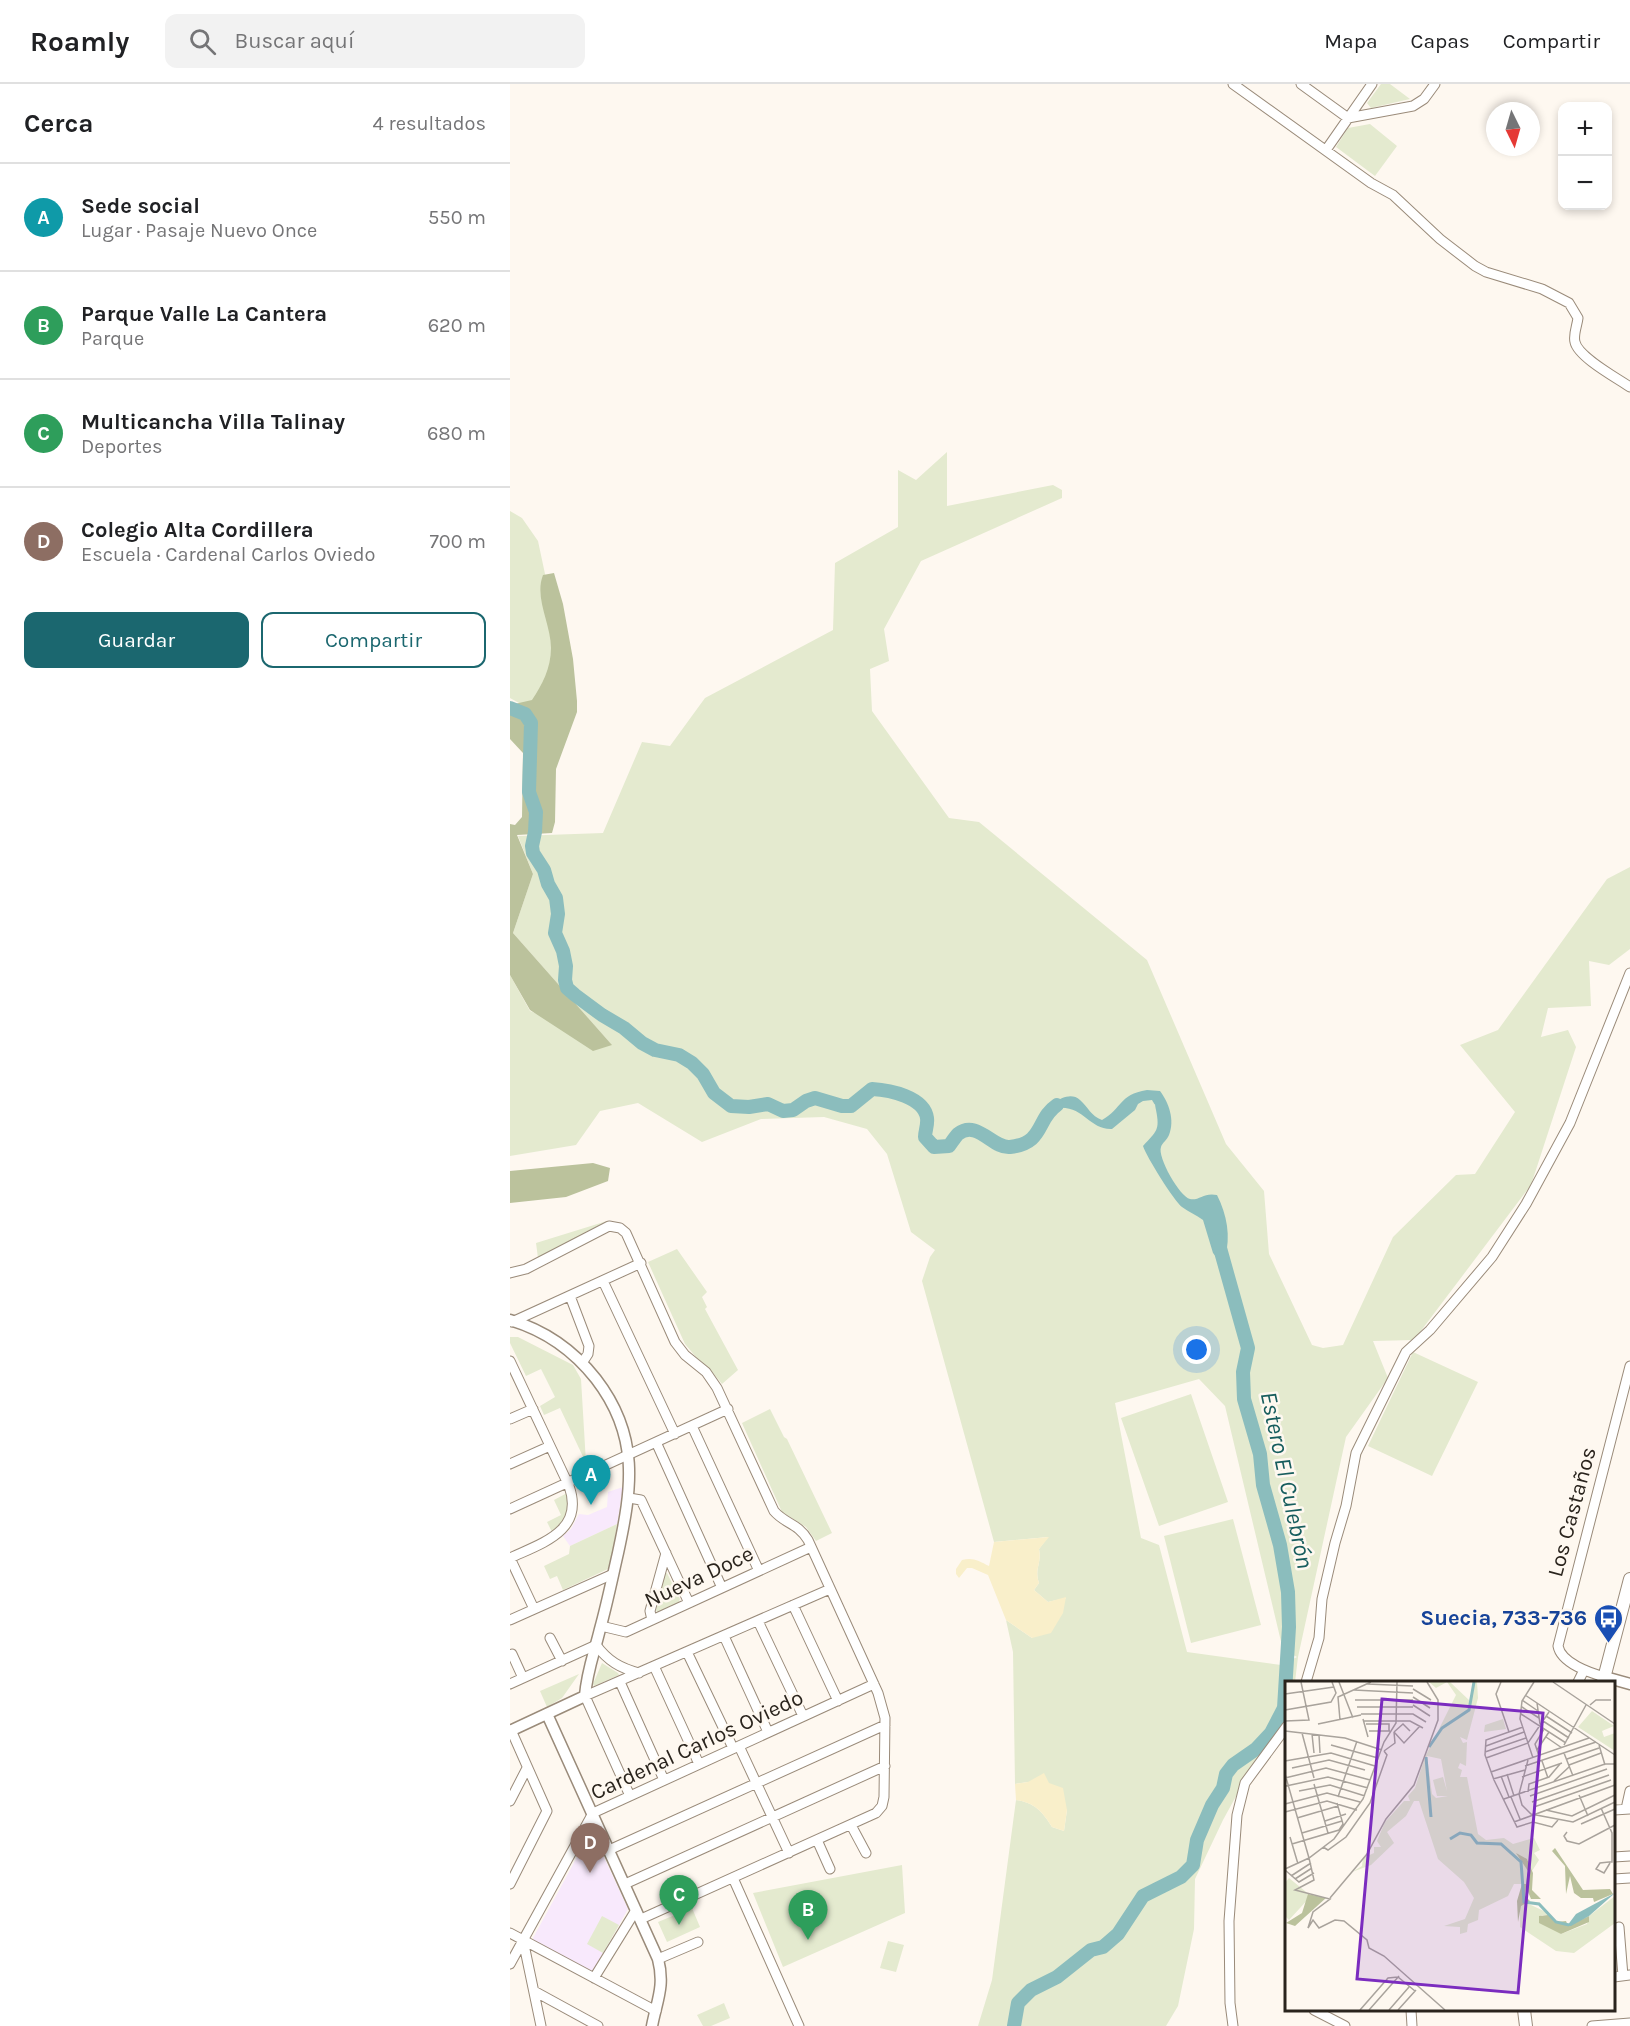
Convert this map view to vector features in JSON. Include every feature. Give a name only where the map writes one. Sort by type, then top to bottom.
[{"type":"main road","points":[[1604,1680],[1625,1617],[1630,1579]]},
{"type":"main road","points":[[1524,2011],[1526,2026]]},
{"type":"street","points":[[1233,84],[1371,183],[1393,195],[1446,244],[1480,269],[1542,289],[1569,303],[1578,318],[1574,339],[1576,346],[1584,355],[1630,387]]},
{"type":"street","points":[[1301,84],[1348,118],[1413,106],[1424,99],[1435,84]]},
{"type":"street","points":[[1326,150],[1372,84]]},
{"type":"street","points":[[1307,1681],[1318,1638],[1322,1599],[1346,1506],[1356,1453],[1406,1352],[1430,1330],[1492,1257],[1526,1204],[1570,1123],[1630,973]]},
{"type":"street","points":[[510,1273],[526,1269],[606,1228],[613,1226],[626,1233],[678,1347],[712,1380],[728,1409],[774,1511],[801,1530],[812,1547],[874,1684],[881,1702],[885,1725],[884,1802],[879,1810],[871,1816],[734,1878],[639,1914],[594,1978]]},
{"type":"street","points":[[511,1322],[641,1263]]},
{"type":"street","points":[[603,1281],[675,1434]]},
{"type":"street","points":[[570,1296],[589,1346],[588,1354],[582,1363]]},
{"type":"street","points":[[511,1322],[551,1338],[582,1363],[610,1401],[623,1433],[630,1476],[629,1498],[601,1626],[587,1674],[585,1696],[630,1796]]},
{"type":"street","points":[[510,1361],[513,1375],[533,1409],[567,1483],[573,1502],[571,1515],[565,1527],[552,1538],[510,1558],[534,1609]]},
{"type":"street","name":"Los Castaños","points":[[1604,1680],[1562,1655],[1558,1646],[1627,1394],[1630,1366]]},
{"type":"street","points":[[510,1419],[533,1409]]},
{"type":"street","points":[[510,1509],[728,1409]]},
{"type":"street","points":[[692,1426],[759,1571]]},
{"type":"street","points":[[656,1442],[722,1588]]},
{"type":"street","points":[[510,1464],[550,1446]]},
{"type":"street","points":[[629,1498],[641,1500],[689,1603]]},
{"type":"street","name":"Nueva Doce","points":[[601,1626],[626,1632],[812,1547]]},
{"type":"street","points":[[652,1620],[650,1611],[666,1553]]},
{"type":"street","points":[[510,1620],[613,1574]]},
{"type":"street","points":[[510,1884],[546,1812],[510,1731],[830,1589]]},
{"type":"street","points":[[793,1605],[838,1701]]},
{"type":"street","points":[[758,1621],[803,1716]]},
{"type":"street","points":[[724,1636],[768,1732]]},
{"type":"street","points":[[550,1638],[562,1661]]},
{"type":"street","points":[[510,1684],[596,1645]]},
{"type":"street","points":[[596,1645],[613,1664],[639,1673]]},
{"type":"street","points":[[687,1652],[757,1783],[789,1853]]},
{"type":"street","points":[[512,1654],[523,1678]]},
{"type":"street","points":[[654,1666],[699,1764]]},
{"type":"street","points":[[1579,1681],[1584,1670]]},
{"type":"street","points":[[620,1682],[664,1780]]},
{"type":"street","points":[[1615,1682],[1630,1684]]},
{"type":"street","name":"Cardenal Carlos Oviedo","points":[[510,1964],[593,1813],[874,1684]]},
{"type":"street","points":[[547,1714],[658,1959],[662,1985],[652,2026]]},
{"type":"street","points":[[609,1850],[885,1725]]},
{"type":"street","points":[[1233,2026],[1230,2003],[1229,1921],[1237,1815],[1245,1783],[1285,1729]]},
{"type":"street","points":[[625,1884],[885,1766]]},
{"type":"street","points":[[510,1801],[527,1768]]},
{"type":"street","points":[[1628,1809],[1630,1791]]},
{"type":"street","points":[[851,1825],[866,1853]]},
{"type":"street","points":[[817,1840],[830,1869]]},
{"type":"street","points":[[1615,1857],[1630,1856]]},
{"type":"street","points":[[734,1878],[799,2026]]},
{"type":"street","points":[[1615,1880],[1630,1878]]},
{"type":"street","points":[[1622,1976],[1616,1927],[1630,1926]]},
{"type":"street","points":[[510,1933],[656,2011]]},
{"type":"street","points":[[523,1940],[541,2026]]},
{"type":"street","points":[[658,1959],[698,1942]]},
{"type":"street","points":[[534,1991],[598,2026]]},
{"type":"street","points":[[1316,2011],[1345,2026]]},
{"type":"street","points":[[1411,2011],[1412,2026]]},
{"type":"street","points":[[1592,2026],[1630,2022]]},
{"type":"shaded area","points":[[623,1487],[617,1524],[570,1546],[563,1536],[571,1529],[579,1514],[588,1515],[607,1507],[608,1492]]},
{"type":"shaded area","points":[[594,1836],[628,1909],[591,1974],[534,1943],[533,1938],[588,1837]]},
{"type":"green space","points":[[1381,84],[1390,84],[1410,99],[1371,108],[1367,103]]},
{"type":"green space","points":[[1370,124],[1397,146],[1375,176],[1336,147],[1348,128]]},
{"type":"green space","points":[[947,452],[947,506],[1053,485],[1062,490],[1062,498],[921,561],[884,629],[889,661],[870,669],[872,711],[949,818],[979,822],[1147,960],[1226,1144],[1264,1191],[1269,1254],[1312,1345],[1323,1348],[1343,1345],[1393,1237],[1456,1175],[1475,1174],[1515,1112],[1460,1045],[1498,1030],[1607,879],[1630,867],[1630,949],[1609,965],[1589,961],[1591,1006],[1548,1008],[1541,1037],[1568,1030],[1576,1047],[1531,1185],[1414,1340],[1373,1341],[1388,1378],[1346,1437],[1298,1657],[1295,1681],[1285,1681],[1285,1718],[1257,1758],[1223,1820],[1195,1879],[1194,1929],[1178,2006],[1166,2026],[978,2026],[992,1980],[1016,1800],[1033,1806],[1041,1812],[1052,1827],[1064,1831],[1067,1810],[1028,1782],[1015,1784],[1013,1652],[1006,1620],[1032,1638],[1066,1598],[1048,1602],[1034,1590],[1039,1583],[1037,1573],[1040,1559],[1039,1549],[1048,1537],[994,1542],[922,1281],[930,1257],[935,1250],[911,1232],[887,1154],[867,1129],[824,1117],[761,1119],[702,1142],[638,1103],[600,1111],[576,1145],[510,1156],[510,975],[530,1011],[611,1044],[513,933],[533,874],[518,836],[603,833],[642,742],[670,746],[705,698],[833,630],[835,563],[898,527],[898,470],[916,480]],"holes":[[[1199,1379],[1225,1406],[1283,1650],[1297,1657],[1281,1665],[1187,1652],[1159,1545],[1141,1538],[1115,1403]]]},
{"type":"green space","points":[[510,511],[522,518],[538,541],[575,715],[555,723],[510,698]]},
{"type":"green space","points":[[554,573],[563,604],[573,659],[577,712],[556,769],[555,822],[552,833],[517,835],[533,874],[513,933],[612,1045],[593,1051],[530,1010],[510,975],[510,824],[515,825],[522,817],[523,753],[510,739],[510,705],[532,700],[548,669],[551,648],[540,593],[543,575]]},
{"type":"green space","points":[[593,1163],[610,1168],[608,1181],[566,1197],[510,1203],[510,1171]]},
{"type":"green space","points":[[607,1221],[538,1258],[536,1243]]},
{"type":"green space","points":[[677,1249],[707,1292],[702,1297],[707,1307],[705,1309],[738,1370],[722,1384],[685,1344],[648,1262]]},
{"type":"green space","points":[[510,1337],[518,1337],[573,1365],[581,1379],[586,1463],[560,1408],[544,1415],[540,1406],[555,1397],[541,1369],[526,1376],[510,1343]]},
{"type":"green space","points":[[1413,1352],[1478,1382],[1432,1476],[1368,1446]]},
{"type":"green space","points":[[1191,1394],[1228,1502],[1159,1526],[1121,1418]]},
{"type":"green space","points":[[770,1409],[832,1533],[816,1541],[806,1527],[782,1512],[742,1423]]},
{"type":"green space","points":[[567,1493],[566,1515],[553,1534],[547,1522],[561,1515],[554,1500]]},
{"type":"green space","points":[[1233,1519],[1261,1625],[1191,1643],[1164,1536]]},
{"type":"green space","points":[[617,1524],[610,1568],[563,1590],[557,1576],[550,1579],[544,1566],[569,1554],[570,1546]]},
{"type":"green space","points":[[667,1573],[680,1599],[678,1604],[658,1614],[656,1610],[663,1574]]},
{"type":"green space","points":[[602,1663],[619,1675],[594,1686],[593,1684]]},
{"type":"green space","points":[[579,1674],[562,1698],[547,1707],[540,1691]]},
{"type":"green space","points":[[902,1865],[905,1913],[783,1967],[753,1893]]},
{"type":"green space","points":[[692,1908],[700,1927],[667,1942],[658,1922]]},
{"type":"green space","points":[[602,1916],[619,1925],[603,1953],[587,1944]]},
{"type":"green space","points":[[888,1941],[904,1945],[896,1972],[880,1968]]},
{"type":"green space","points":[[724,2003],[730,2018],[711,2026],[703,2026],[697,2015]]},
{"type":"sand","points":[[1049,1537],[1039,1549],[1040,1559],[1037,1573],[1039,1583],[1034,1590],[1048,1602],[1066,1597],[1063,1613],[1051,1633],[1032,1638],[1006,1620],[988,1575],[967,1568],[959,1578],[956,1569],[962,1560],[966,1559],[976,1560],[989,1566],[994,1542]]},
{"type":"sand","points":[[1044,1773],[1049,1783],[1063,1788],[1067,1810],[1064,1831],[1052,1827],[1041,1812],[1033,1806],[1016,1800],[1015,1784],[1028,1782]]},
{"type":"water","points":[[1147,1090],[1160,1091],[1170,1112],[1171,1129],[1161,1152],[1162,1159],[1175,1184],[1190,1199],[1217,1195],[1227,1226],[1228,1242],[1225,1258],[1218,1259],[1213,1253],[1203,1220],[1178,1203],[1145,1151],[1143,1146],[1157,1126],[1155,1105],[1152,1100],[1138,1104],[1135,1110],[1112,1129],[1098,1126],[1074,1110],[1066,1108],[1057,1108],[1049,1119],[1043,1115],[1054,1103],[1070,1096],[1080,1100],[1092,1114],[1102,1120],[1131,1095]]},
{"type":"waterway","name":"Estero El Culebrón","points":[[510,708],[525,714],[531,723],[529,792],[536,812],[532,846],[533,853],[544,870],[548,884],[556,898],[558,914],[555,933],[563,951],[567,988],[602,1015],[655,1050],[679,1055],[692,1063],[703,1074],[714,1093],[731,1106],[749,1107],[768,1104],[783,1111],[793,1110],[815,1098],[842,1106],[851,1106],[872,1089],[888,1091],[913,1100],[925,1111],[927,1118],[925,1137],[934,1147],[949,1146],[958,1134],[965,1130],[978,1132],[1004,1146],[1021,1145],[1035,1136],[1050,1111],[1057,1105]]},
{"type":"waterway","name":"Estero El Culebrón","points":[[1218,1241],[1248,1348],[1243,1372],[1244,1399],[1260,1454],[1263,1485],[1280,1545],[1288,1592],[1289,1627],[1286,1681]]},
{"type":"waterway","name":"Estero El Culebrón","points":[[1014,2026],[1018,2003],[1031,1990],[1057,1977],[1091,1950],[1103,1947],[1118,1934],[1143,1896],[1181,1877],[1193,1865],[1197,1840],[1212,1805],[1223,1788],[1226,1774],[1233,1765],[1256,1749],[1271,1733],[1284,1708],[1285,1692]]},
{"type":"place","name":"Sede social","points":[[591,1505]]},
{"type":"place","name":"Suecia, 733-736","points":[[1608,1644]]},
{"type":"place","name":"Colegio Alta Cordillera","points":[[590,1873]]},
{"type":"place","name":"Multicancha Villa Talinay","points":[[679,1925]]},
{"type":"place","name":"Parque Valle La Cantera","points":[[808,1940]]}]
